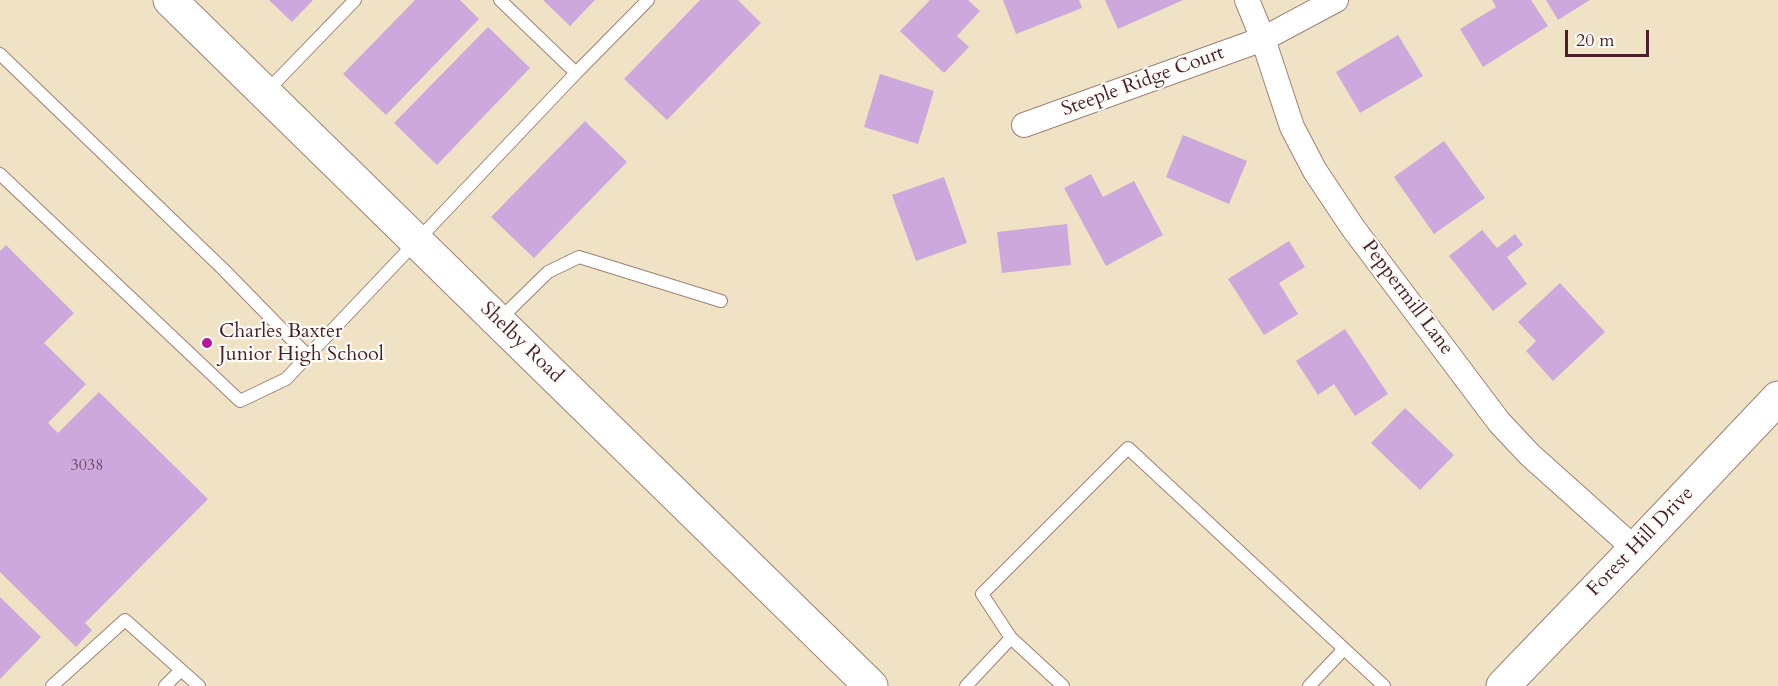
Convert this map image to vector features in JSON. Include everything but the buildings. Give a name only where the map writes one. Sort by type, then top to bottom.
[{"type":"main road","name":"Shelby Road","points":[[170,0],[872,686]]},
{"type":"main road","name":"Forest Hill Drive","points":[[1503,686],[1778,398]]},
{"type":"street","name":"Peppermill Lane","points":[[1248,0],[1292,128],[1315,171],[1353,228],[1499,422],[1530,455],[1635,549]]},
{"type":"street","name":"Steeple Ridge Court","points":[[1024,125],[1263,39],[1336,0]]},
{"type":"lane","points":[[265,93],[355,0]]},
{"type":"lane","points":[[500,0],[576,74]]},
{"type":"lane","points":[[0,174],[240,401],[286,380],[416,240],[648,0]]},
{"type":"lane","points":[[0,54],[224,270],[308,356]]},
{"type":"lane","points":[[498,321],[548,272],[579,257],[721,301]]},
{"type":"lane","points":[[1063,686],[1011,638],[982,594],[1128,448],[1384,686]]},
{"type":"lane","points":[[52,686],[125,620],[199,686]]},
{"type":"lane","points":[[966,686],[1011,638]]},
{"type":"lane","points":[[1309,686],[1344,649]]},
{"type":"lane","points":[[165,686],[181,670]]},
{"type":"place","name":"Charles Baxter Junior High School","points":[[207,343]]}]
